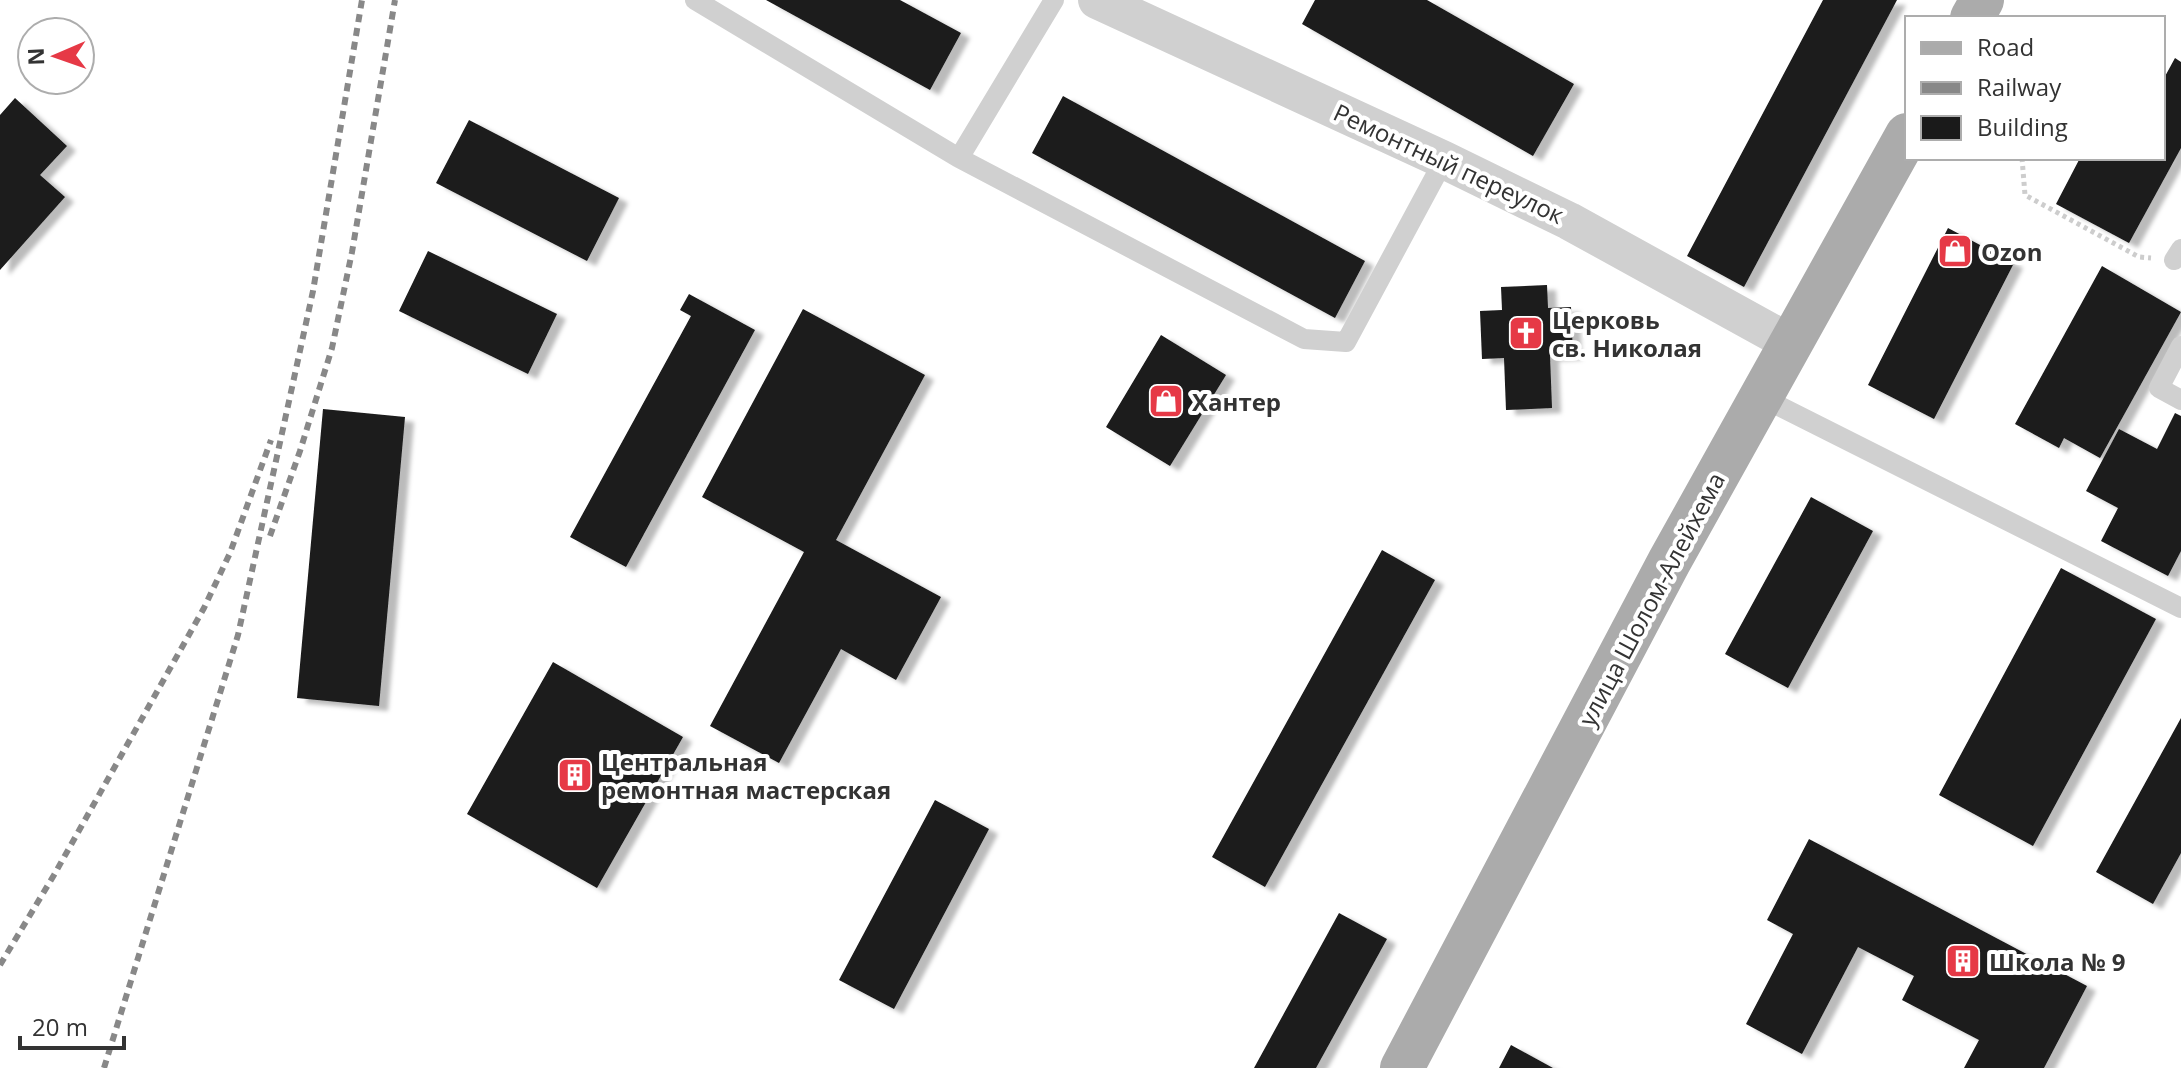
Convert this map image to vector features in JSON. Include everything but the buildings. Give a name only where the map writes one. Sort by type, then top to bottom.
[{"type":"main road","name":"улица Шолом-Алейхема","points":[[1402,1068],[1654,590],[1905,139]]},
{"type":"street","name":"Ремонтный переулок","points":[[1097,0],[1569,221],[1792,344]]},
{"type":"lane","points":[[695,0],[959,158],[1304,339],[1346,342],[1444,160]]},
{"type":"lane","points":[[959,158],[1054,0]]},
{"type":"lane","points":[[2181,346],[2159,388],[2181,400]]},
{"type":"lane","points":[[1761,397],[2180,605]]},
{"type":"path","points":[[2022,160],[2025,195],[2139,257],[2177,254]]},
{"type":"railway","points":[[104,1068],[238,635],[313,291],[362,0]]},
{"type":"railway","points":[[270,536],[332,348],[352,252],[395,0]]},
{"type":"railway","points":[[0,965],[204,608],[230,553],[271,440]]},
{"type":"place","name":"Ozon","points":[[1955,251]]},
{"type":"place","name":"Церковь св. Николая","points":[[1526,333]]},
{"type":"place","name":"Хантер","points":[[1166,401]]},
{"type":"place","name":"Центральная ремонтная мастерская","points":[[575,775]]},
{"type":"place","name":"Школа № 9","points":[[1963,961]]}]
